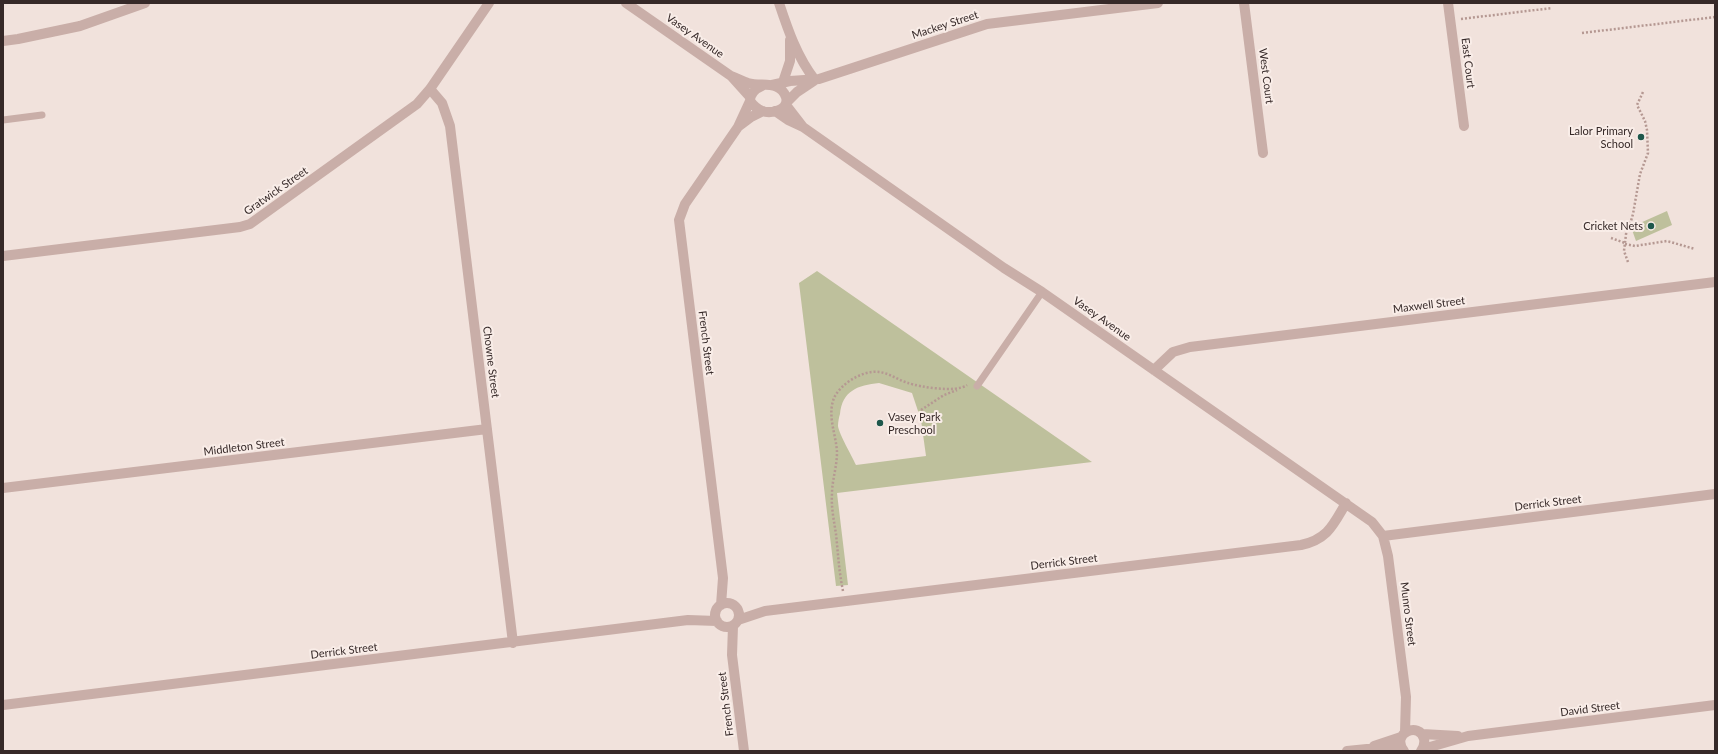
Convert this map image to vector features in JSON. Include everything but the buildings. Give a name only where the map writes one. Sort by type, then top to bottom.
[{"type":"street","points":[[3,41],[41,35],[80,26],[145,3]]},
{"type":"street","name":"Gratwick Street","points":[[3,256],[245,226],[408,112],[417,104],[430,89],[489,3]]},
{"type":"street","name":"Vasey Avenue","points":[[626,3],[731,76],[748,83],[767,85]]},
{"type":"street","points":[[779,3],[789,32],[802,61],[815,80]]},
{"type":"street","name":"Mackey Street","points":[[767,85],[782,82],[815,80],[987,24],[1109,6],[1158,3]]},
{"type":"street","name":"West Court","points":[[1244,3],[1263,153]]},
{"type":"street","name":"East Court","points":[[1448,3],[1464,126]]},
{"type":"street","points":[[782,82],[790,61],[789,32]]},
{"type":"street","name":"Vasey Avenue","points":[[731,76],[750,99]]},
{"type":"street","name":"Mackey Street","points":[[787,103],[797,92],[815,80]]},
{"type":"street","points":[[767,85],[783,92],[787,103],[782,109],[775,111],[763,111],[754,106],[750,99],[752,92],[767,85]]},
{"type":"street","name":"Chowne Street","points":[[430,89],[442,103],[450,126],[513,643]]},
{"type":"street","name":"French Street","points":[[727,607],[679,220],[685,204],[738,127],[750,99]]},
{"type":"street","name":"Vasey Avenue","points":[[787,103],[803,126]]},
{"type":"street","name":"French Street","points":[[738,127],[751,117],[763,111]]},
{"type":"street","name":"Vasey Avenue","points":[[775,111],[788,120],[803,126],[998,264],[1042,292],[1346,503],[1372,522],[1383,536]]},
{"type":"street","name":"Maxwell Street","points":[[1154,370],[1173,352],[1190,347],[1715,282]]},
{"type":"street","name":"Middleton Street","points":[[3,488],[487,429]]},
{"type":"street","name":"Derrick Street","points":[[1383,536],[1715,494]]},
{"type":"street","name":"Derrick Street","points":[[688,620],[728,623],[765,611],[1301,545],[1319,540],[1326,534],[1346,503]]},
{"type":"street","name":"Munro Street","points":[[1383,536],[1388,556],[1406,697],[1403,734],[1400,745],[1403,750]]},
{"type":"street","points":[[727,607],[728,623]]},
{"type":"street","points":[[727,607],[728,623]]},
{"type":"street","name":"Derrick Street","points":[[3,705],[513,643],[688,620],[727,607],[765,611]]},
{"type":"street","name":"French Street","points":[[728,623],[744,751]]},
{"type":"street","name":"Munro Street","points":[[1406,697],[1419,732],[1424,741],[1422,750]]},
{"type":"street","name":"David Street","points":[[1422,750],[1468,736],[1715,706]]},
{"type":"street","name":"David Street","points":[[1403,734],[1419,732],[1468,736]]},
{"type":"street","points":[[1367,748],[1403,734]]},
{"type":"street","points":[[1347,751],[1367,748],[1403,750]]},
{"type":"lane","points":[[3,120],[42,115]]},
{"type":"lane","points":[[977,386],[1042,292]]},
{"type":"path","points":[[1450,20],[1552,8]]},
{"type":"path","points":[[1582,33],[1715,16]]},
{"type":"path","points":[[1628,262],[1624,251],[1627,226],[1632,221],[1637,199],[1640,174],[1648,153],[1645,121],[1637,105],[1642,92]]},
{"type":"path","points":[[1611,238],[1625,244],[1635,246],[1657,241],[1667,241],[1696,249]]},
{"type":"path","points":[[845,601],[831,496],[837,465],[836,444],[832,418],[834,398],[839,390],[848,383],[866,373],[875,372],[881,372],[907,383],[957,389]]},
{"type":"path","points":[[921,410],[944,395],[963,388],[970,380]]},
{"type":"green space","name":"Cricket Nets","points":[[1667,211],[1672,225],[1636,241],[1631,227]]},
{"type":"green space","points":[[817,271],[1092,462],[837,493],[848,585],[836,586],[799,283]],"holes":[[[879,383],[912,393],[921,420],[926,456],[856,465],[838,426],[841,406],[844,400],[852,391],[864,385]]]},
{"type":"place","name":"Lalor Primary School","points":[[1641,137]]},
{"type":"place","name":"Cricket Nets","points":[[1651,226]]},
{"type":"place","name":"Vasey Park Preschool","points":[[880,423]]}]
